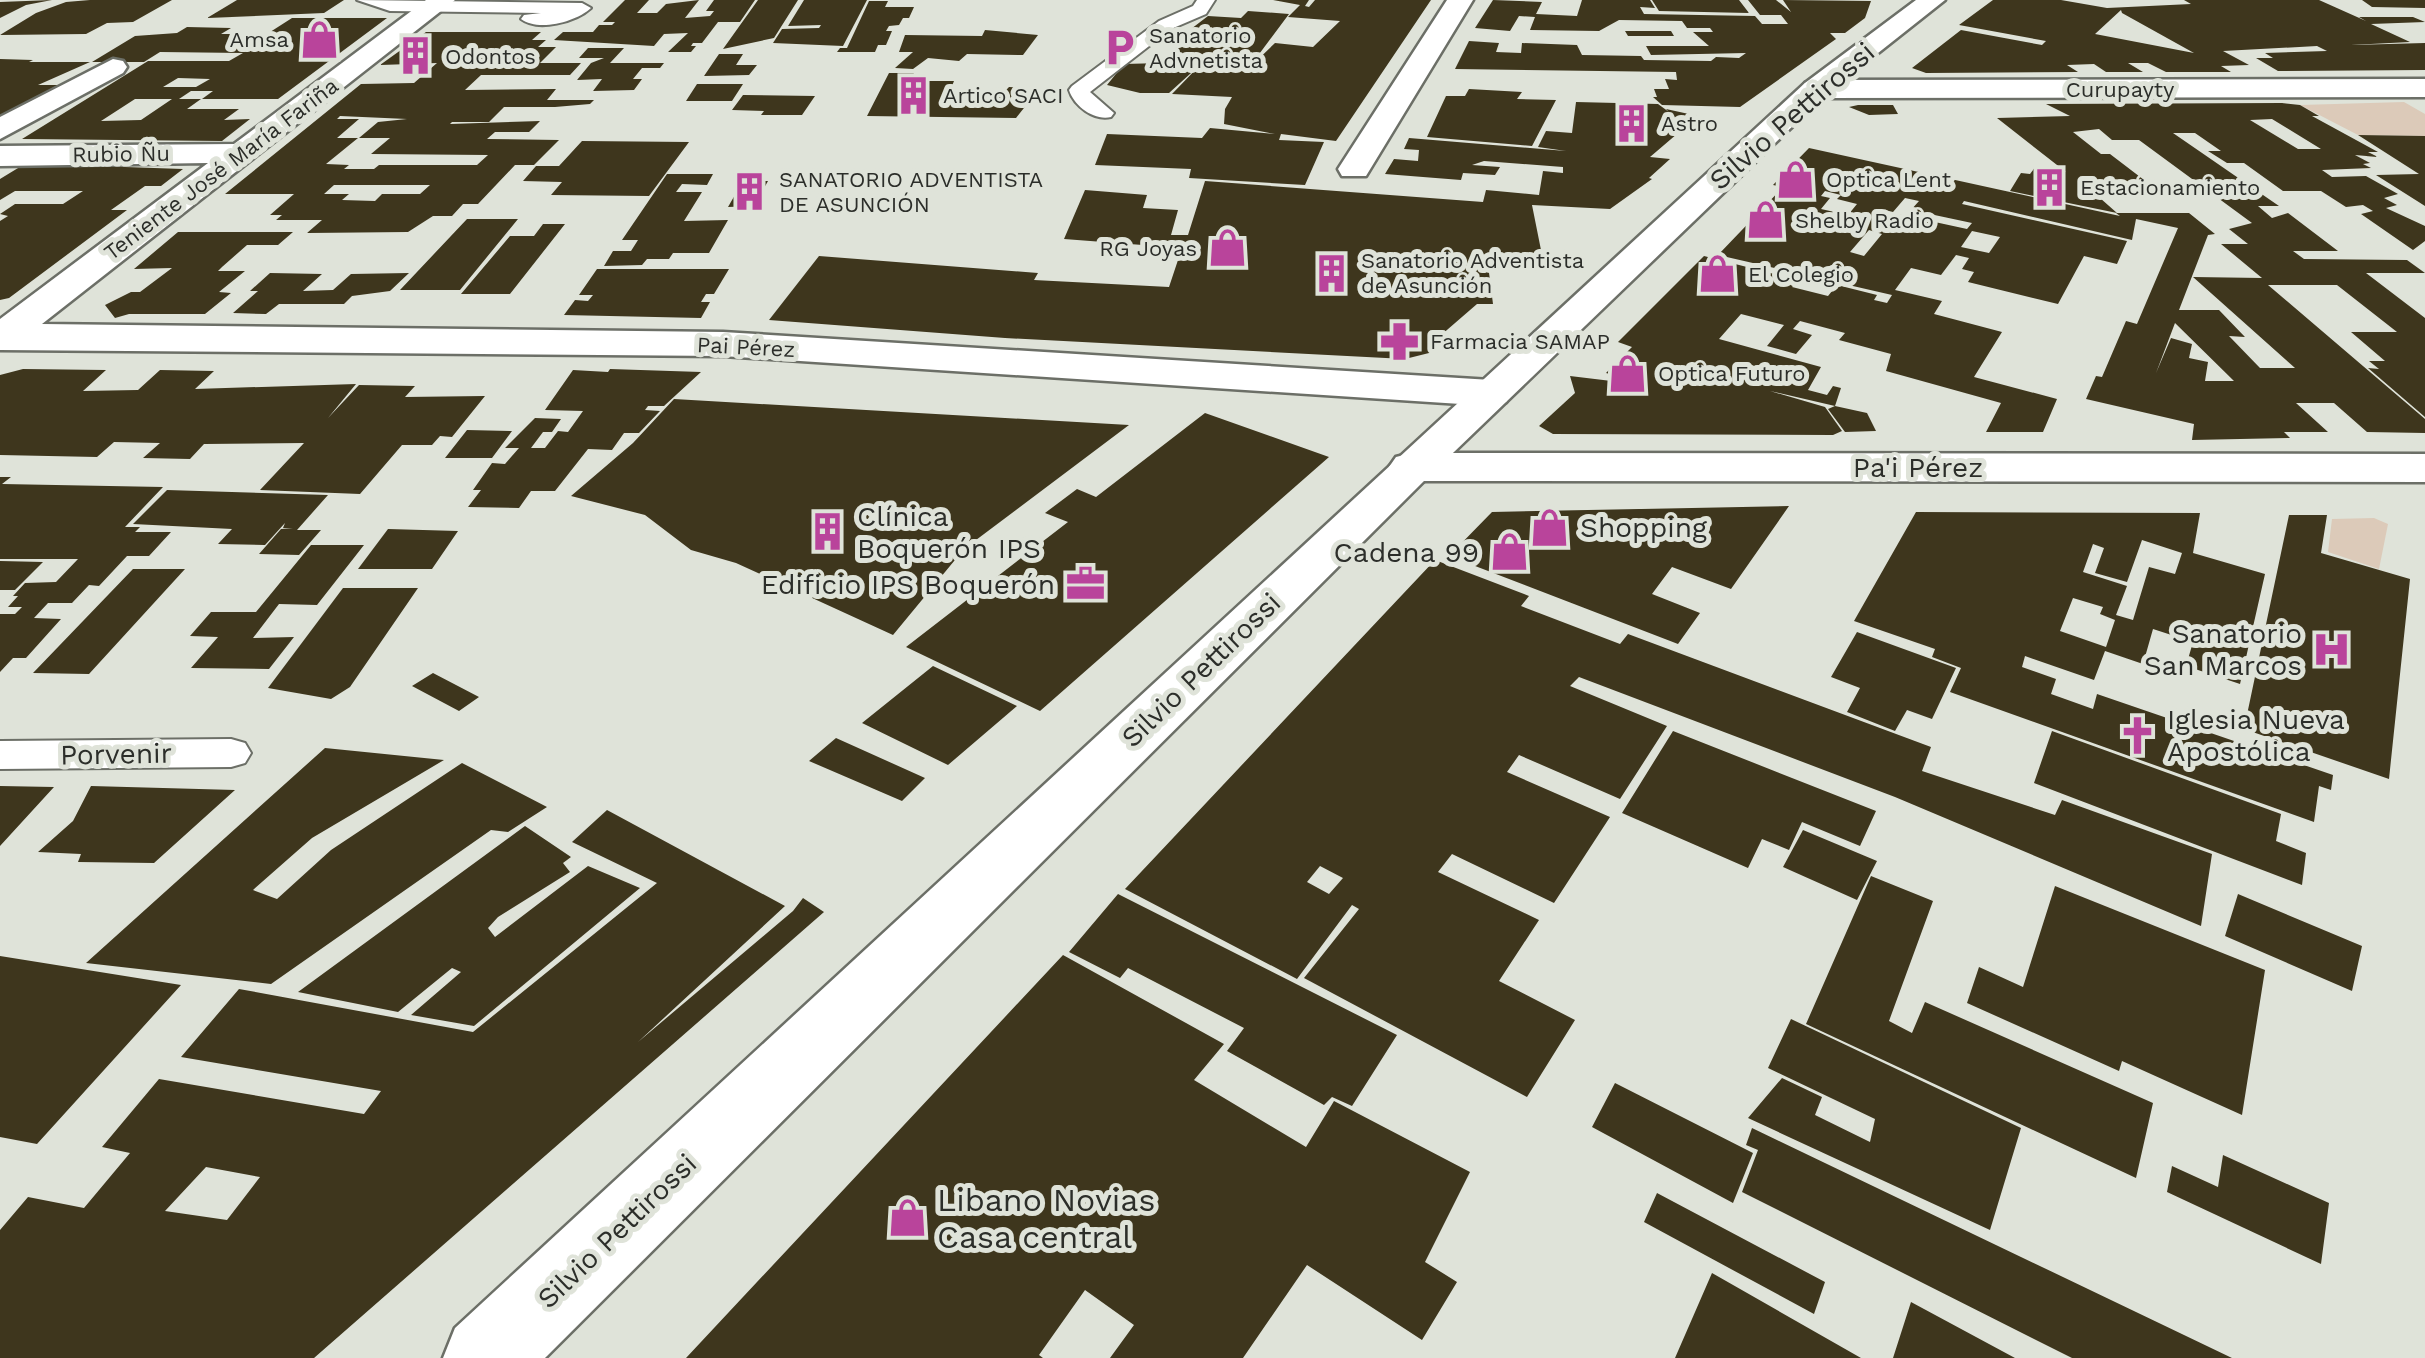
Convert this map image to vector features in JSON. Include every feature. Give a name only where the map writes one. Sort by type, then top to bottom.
[{"type":"street","points":[[1354,169],[1460,0]]},
{"type":"street","name":"Silvio Pettirossi","points":[[486,1358],[1412,466],[1815,89],[1932,0]]},
{"type":"street","name":"Teniente José María Fariña","points":[[1,337],[439,2]]},
{"type":"street","points":[[0,130],[113,67]]},
{"type":"street","name":"Curupayty","points":[[1815,89],[2425,88]]},
{"type":"street","name":"Rubio Ñu","points":[[0,156],[243,153]]},
{"type":"street","name":"Pai Pérez","points":[[1,337],[723,344],[1491,393]]},
{"type":"street","name":"Pa'i Pérez","points":[[1412,466],[2425,468]]},
{"type":"lane","points":[[366,0],[390,6],[439,2],[582,8],[567,16],[530,19]]},
{"type":"lane","points":[[1104,113],[1082,99],[1079,90],[1164,24],[1200,10],[1206,0]]},
{"type":"lane","name":"Porvenir","points":[[0,756],[231,753]]},
{"type":"shaded area","points":[[2404,102],[2425,114],[2425,136],[2358,135],[2300,105]]},
{"type":"shaded area","points":[[2374,518],[2388,524],[2379,569],[2328,552],[2332,519]]},
{"type":"building","points":[[52,0],[26,5],[0,18],[0,2]]},
{"type":"building","points":[[172,0],[133,22],[107,23],[86,34],[0,35],[36,13],[66,2]]},
{"type":"building","points":[[237,0],[344,0],[324,13],[207,18]]},
{"type":"building","points":[[625,0],[649,0],[637,13],[657,13],[666,4],[699,0],[685,18],[710,16],[714,11],[706,11],[714,0],[755,0],[740,22],[718,22],[702,43],[693,43],[691,46],[696,46],[691,52],[668,52],[688,33],[664,34],[654,46],[554,40],[563,32],[593,32],[599,25],[612,25],[615,22],[603,22]]},
{"type":"building","points":[[758,0],[798,0],[774,38],[723,49]]},
{"type":"building","points":[[804,0],[867,0],[843,46],[773,43],[782,29],[819,28],[821,25],[788,26]]},
{"type":"building","points":[[1273,0],[1309,0],[1305,6],[1309,7],[1315,0],[1431,0],[1336,141],[1281,134],[1279,140],[1324,142],[1305,185],[1189,178],[1191,169],[1095,165],[1107,134],[1202,138],[1210,128],[1275,134],[1224,124],[1225,109],[1232,97],[1172,94],[1201,64],[1169,93],[1140,93],[1107,85],[1124,64],[1162,63],[1186,33],[1199,31],[1191,29],[1208,16],[1241,18],[1248,11],[1289,14],[1248,69],[1275,43],[1313,47],[1340,21],[1288,17],[1300,5]]},
{"type":"building","points":[[1493,0],[1542,2],[1536,14],[1577,16],[1582,0],[1650,0],[1655,8],[1640,7],[1644,14],[1755,16],[1762,24],[1788,24],[1781,15],[1760,15],[1748,0],[1776,0],[1791,12],[1783,0],[1871,1],[1865,18],[1845,33],[1830,33],[1836,39],[1740,107],[1662,105],[1653,97],[1657,97],[1654,89],[1669,89],[1665,79],[1677,80],[1676,72],[1455,69],[1469,41],[1499,43],[1496,52],[1521,53],[1522,43],[1577,45],[1582,55],[1641,56],[1644,60],[1711,61],[1716,57],[1739,58],[1746,53],[1651,55],[1646,46],[1709,46],[1693,32],[1713,32],[1710,28],[1687,28],[1682,21],[1619,20],[1599,31],[1530,30],[1535,17],[1519,16],[1510,31],[1475,28]]},
{"type":"building","points":[[1652,0],[1739,0],[1749,13],[1659,11]]},
{"type":"building","points":[[1993,0],[2061,0],[2107,8],[2191,4],[2184,0],[2319,0],[2366,21],[2359,17],[2413,17],[2425,22],[2371,24],[2410,42],[2351,45],[2425,43],[2425,70],[2278,71],[2256,58],[2273,58],[2265,53],[2327,51],[2317,46],[2223,51],[2249,65],[2221,66],[2231,72],[2166,72],[2148,63],[2128,63],[2143,72],[2106,72],[2094,64],[2067,65],[2078,72],[1926,73],[1912,68],[1961,30],[2042,45],[2046,41],[1959,25]],"holes":[[[2121,10],[2194,53],[2095,34]]]},
{"type":"building","points":[[2362,0],[2425,0],[2425,8],[2372,7]]},
{"type":"building","points":[[869,1],[888,1],[885,7],[914,7],[909,18],[889,26],[886,31],[892,31],[886,45],[878,45],[875,52],[837,52],[847,48]]},
{"type":"building","points":[[292,18],[387,18],[278,99],[202,99],[213,91],[191,91],[179,99],[201,99],[187,109],[239,109],[224,120],[250,119],[222,141],[22,139],[148,61],[229,61],[243,53],[160,52],[144,62],[92,62],[135,36],[177,33],[187,27],[231,28],[221,34],[267,34]],"holes":[[[178,78],[210,79],[196,87],[163,87]],[[135,99],[172,99],[141,120],[101,121]]]},
{"type":"building","name":"Artico SACI","points":[[985,30],[1038,35],[1023,55],[967,54],[959,61],[928,58],[913,69],[895,68],[913,52],[899,52],[905,35],[982,36]]},
{"type":"building","points":[[1625,31],[1671,31],[1674,36],[1628,36]]},
{"type":"building","points":[[426,32],[541,32],[532,40],[546,40],[538,47],[556,47],[540,63],[581,63],[570,75],[481,75],[465,90],[556,89],[547,100],[594,100],[590,104],[555,107],[504,107],[489,122],[452,122],[450,124],[540,121],[529,132],[495,132],[487,139],[559,140],[534,165],[515,165],[478,204],[463,204],[452,216],[433,216],[408,232],[307,233],[322,220],[276,220],[282,215],[270,215],[294,194],[225,194],[361,84],[414,83],[437,63],[380,65]],"holes":[[[340,116],[407,119],[378,122],[359,138],[390,138],[371,154],[488,155],[477,165],[344,169],[349,165],[326,164],[358,138],[337,138],[359,119],[337,119]],[[334,185],[430,185],[420,194],[382,194],[375,201],[342,200],[349,194],[324,194]]]},
{"type":"building","points":[[588,48],[624,48],[610,63],[664,63],[660,68],[642,68],[633,79],[642,79],[634,90],[593,91],[602,79],[577,80],[591,63],[604,58],[579,58]]},
{"type":"building","points":[[719,54],[743,54],[736,65],[757,65],[749,75],[704,76]]},
{"type":"building","points":[[0,59],[90,62],[38,85],[66,85],[9,116],[0,116]]},
{"type":"building","name":"Artico SACI","points":[[889,73],[914,73],[910,81],[954,81],[946,101],[994,103],[1009,87],[1039,89],[1016,118],[867,116]]},
{"type":"building","points":[[697,84],[743,84],[732,101],[686,101]]},
{"type":"building","points":[[1469,89],[1522,92],[1517,99],[1556,100],[1532,146],[1427,137],[1446,96],[1465,96]]},
{"type":"building","points":[[743,95],[815,96],[802,115],[761,115],[764,111],[732,110]]},
{"type":"building","name":"Sanatorio Adventista de Asunción","points":[[1576,102],[1658,104],[1669,112],[1666,109],[1698,116],[1650,157],[1670,159],[1649,178],[1652,179],[1610,209],[1532,205],[1544,265],[1488,265],[1493,304],[1477,304],[1440,336],[1454,339],[1429,353],[1405,359],[1005,338],[769,320],[819,256],[1038,273],[1034,280],[1169,287],[1182,248],[1064,239],[1085,190],[1147,195],[1143,208],[1178,210],[1171,235],[1188,235],[1205,181],[1483,202],[1486,190],[1539,195],[1543,171],[1563,173],[1563,167],[1484,161],[1472,165],[1500,167],[1495,175],[1463,173],[1461,180],[1385,174],[1394,159],[1418,161],[1419,150],[1404,149],[1409,138],[1566,151],[1538,147],[1546,131],[1572,133]]},
{"type":"building","points":[[2046,104],[2300,105],[2319,116],[2312,116],[2378,152],[2368,152],[2378,157],[2355,155],[2370,163],[2363,164],[2371,168],[2322,170],[2332,177],[2366,176],[2398,194],[2384,198],[2397,205],[2386,208],[2425,226],[2425,241],[2413,250],[2361,214],[2373,211],[2363,205],[2346,207],[2321,191],[2283,191],[2244,163],[2227,163],[2208,151],[2221,151],[2195,133],[2173,133],[2279,206],[2258,206],[2272,218],[2288,213],[2338,251],[2293,251],[2304,259],[2407,260],[2425,273],[2366,273],[2425,318],[2425,417],[2368,368],[2379,369],[2369,361],[2385,361],[2351,332],[2397,332],[2337,285],[2268,285],[2425,419],[2425,433],[2367,432],[2334,403],[2296,403],[2328,432],[2284,432],[2290,438],[2192,440],[2194,424],[2086,399],[2096,376],[2102,377],[2126,321],[2137,324],[2178,228],[2136,219],[2132,240],[1964,201],[1962,204],[2127,241],[2117,264],[2084,256],[2058,304],[1968,282],[1974,272],[1962,269],[1969,258],[1956,255],[1941,275],[1911,268],[1895,290],[1942,301],[1934,314],[2002,332],[1974,377],[2057,399],[2043,432],[1986,432],[2001,403],[1886,371],[1891,354],[1839,340],[1845,333],[1800,321],[1793,329],[1812,335],[1796,354],[1767,346],[1784,325],[1741,314],[1719,339],[1821,367],[1808,390],[1827,395],[1833,386],[1841,388],[1835,406],[1770,391],[1825,407],[1842,431],[1833,435],[1553,434],[1539,426],[1575,393],[1570,376],[1628,383],[1631,380],[1606,373],[1632,347],[1618,342],[1704,256],[1798,280],[1792,287],[1828,296],[1837,285],[1877,295],[1874,300],[1887,303],[1892,295],[1718,255],[1783,187],[1773,185],[1809,148],[2120,216],[2010,191],[2021,173],[2030,174],[2036,166],[2066,172],[1997,118],[2070,116]],"holes":[[[2272,119],[2321,149],[2298,149],[2250,120]],[[2099,129],[2112,140],[2139,140],[2252,223],[2229,229],[2248,244],[2221,244],[2262,278],[2193,277],[2295,368],[2260,368],[2229,336],[2245,337],[2219,310],[2179,310],[2208,235],[2215,234],[2189,213],[2117,213],[2083,183],[2148,183],[2073,132]],[[1825,191],[1857,204],[1848,215],[1821,209],[1830,198],[1821,196]],[[1905,198],[1919,201],[1911,210],[1972,223],[1967,229],[1898,214],[1886,229],[1873,224],[1885,210],[1893,212]],[[1869,230],[1882,234],[1864,256],[1850,252]],[[1972,231],[2000,237],[1989,253],[1961,247]],[[2175,323],[2234,381],[2205,381],[2208,362],[2189,358],[2192,344],[2171,338],[2156,373]]]},
{"type":"building","points":[[1893,105],[1898,114],[1869,115],[1849,107]]},
{"type":"building","points":[[2358,135],[2425,136],[2425,206],[2376,175],[2419,174]]},
{"type":"building","points":[[582,141],[689,142],[649,196],[551,195],[562,182],[523,181],[536,166],[559,166]]},
{"type":"building","points":[[23,165],[183,169],[161,186],[145,186],[111,210],[127,210],[9,298],[0,300],[0,221],[8,216],[0,214],[15,204],[63,204],[83,191],[15,191],[0,200],[0,179]]},
{"type":"building","points":[[667,174],[713,174],[707,185],[682,184],[676,192],[702,192],[684,221],[728,220],[709,253],[673,253],[669,259],[647,259],[642,265],[604,266],[613,251],[631,251],[638,240],[622,240]]},
{"type":"building","name":"SANATORIO ADVENTISTA DE ASUNCIÓN","points":[[743,181],[768,181],[754,206],[728,207]]},
{"type":"building","points":[[467,219],[518,219],[460,290],[400,290]]},
{"type":"building","points":[[543,224],[565,224],[510,294],[461,294],[510,236],[534,236]]},
{"type":"building","points":[[178,232],[293,232],[278,245],[247,245],[222,267],[218,271],[245,271],[219,292],[231,293],[205,314],[129,314],[115,318],[105,305],[131,292],[140,292],[172,268],[134,269]]},
{"type":"building","points":[[597,269],[729,269],[714,294],[706,294],[701,302],[710,302],[701,318],[564,315],[575,300],[588,301],[593,295],[579,295]]},
{"type":"building","points":[[270,273],[322,274],[303,291],[333,290],[351,274],[409,273],[390,291],[352,296],[344,304],[279,304],[266,314],[233,313],[258,291],[250,291]]},
{"type":"building","points":[[23,369],[106,370],[83,391],[138,390],[160,370],[214,371],[195,389],[356,384],[328,418],[359,385],[415,386],[405,397],[485,396],[452,437],[440,436],[432,445],[402,445],[360,494],[260,490],[304,443],[204,444],[190,459],[143,458],[160,443],[114,442],[97,457],[0,455],[0,375]]},
{"type":"building","points":[[573,370],[701,372],[664,406],[648,406],[645,410],[660,411],[639,433],[624,433],[612,450],[588,449],[555,491],[531,491],[519,508],[468,507],[481,490],[473,490],[492,463],[505,464],[519,448],[505,448],[535,418],[561,419],[552,432],[543,432],[531,448],[545,448],[558,431],[568,432],[583,411],[545,410]]},
{"type":"building","name":"Clínica Boquerón IPS","points":[[674,399],[1129,425],[964,549],[893,635],[736,563],[691,550],[645,515],[571,496],[633,443]]},
{"type":"building","points":[[1835,406],[1867,413],[1876,431],[1845,432],[1828,409]]},
{"type":"building","name":"Edificio IPS Boquerón","points":[[1205,413],[1329,457],[1040,711],[906,647],[1068,522],[1045,513],[1077,489],[1096,497]]},
{"type":"building","points":[[467,430],[512,431],[492,458],[445,458]]},
{"type":"building","points":[[0,477],[11,477],[2,484],[163,487],[125,527],[140,527],[135,532],[171,532],[149,556],[127,556],[99,586],[89,585],[72,603],[48,603],[34,618],[61,619],[26,658],[13,658],[0,672],[0,614],[15,614],[22,607],[8,607],[25,583],[56,582],[78,559],[0,559]]},
{"type":"building","points":[[167,490],[328,495],[297,530],[321,530],[299,555],[259,554],[281,529],[293,528],[283,528],[285,523],[265,545],[218,544],[232,529],[133,524]]},
{"type":"building","points":[[1789,506],[1731,589],[1672,567],[1652,594],[1700,613],[1678,644],[1449,556],[1492,512]]},
{"type":"building","points":[[1916,512],[2200,513],[2193,553],[2265,574],[2240,684],[2186,666],[2193,642],[2153,629],[2143,664],[2105,651],[2094,680],[2025,656],[2022,667],[2056,679],[2051,694],[2093,709],[2097,694],[2333,775],[2331,790],[2319,786],[2314,822],[1950,692],[1961,668],[1932,657],[1935,649],[1854,621]],"holes":[[[2142,540],[2182,553],[2175,574],[2149,567],[2133,620],[2116,615],[2127,586],[2083,572],[2093,544],[2104,548],[2095,573],[2127,582]],[[2073,598],[2103,607],[2100,614],[2115,620],[2106,647],[2060,631]]]},
{"type":"building","name":"Sanatorio San Marcos","points":[[2289,515],[2327,515],[2321,553],[2410,579],[2389,779],[2244,729]]},
{"type":"building","points":[[388,529],[458,531],[432,569],[358,569]]},
{"type":"building","points":[[311,545],[364,545],[317,605],[279,604],[253,638],[294,637],[269,669],[191,668],[218,637],[190,636],[211,612],[256,612]]},
{"type":"building","points":[[1435,560],[1529,596],[1521,606],[1620,644],[1628,634],[1931,747],[1922,771],[2055,815],[2062,800],[2212,854],[2201,926],[1895,797],[1579,677],[1570,686],[1667,726],[1620,799],[1519,755],[1507,772],[1610,817],[1554,903],[1452,854],[1438,872],[1539,920],[1499,981],[1575,1020],[1527,1097],[1304,978],[1359,909],[1352,905],[1297,979],[1125,889]],"holes":[[[1320,866],[1343,878],[1329,894],[1307,882]]]},
{"type":"building","points":[[0,561],[43,562],[15,590],[0,590]]},
{"type":"building","points":[[133,569],[185,569],[89,674],[33,673]]},
{"type":"building","points":[[343,588],[418,588],[350,687],[331,699],[268,688]]},
{"type":"building","points":[[1857,632],[1956,668],[1932,719],[1907,710],[1895,731],[1847,712],[1860,688],[1831,677]]},
{"type":"building","points":[[933,666],[1017,706],[948,765],[862,723]]},
{"type":"building","points":[[433,673],[479,697],[459,711],[412,686]]},
{"type":"building","points":[[1673,731],[1876,811],[1860,846],[1802,822],[1789,850],[1762,839],[1748,868],[1622,813]]},
{"type":"building","points":[[2052,731],[2281,814],[2276,841],[2306,853],[2302,885],[2034,783]]},
{"type":"building","points":[[836,738],[925,778],[902,801],[809,761]]},
{"type":"building","points":[[325,748],[444,760],[312,838],[253,890],[277,899],[331,850],[462,763],[547,807],[508,832],[491,830],[271,984],[86,963]]},
{"type":"building","points":[[0,786],[54,787],[0,846]]},
{"type":"building","points":[[91,786],[235,790],[154,863],[78,862],[81,854],[38,852],[73,821]]},
{"type":"building","points":[[607,810],[785,906],[638,1042],[793,911],[803,898],[824,912],[314,1358],[0,1358],[0,1230],[28,1197],[84,1208],[130,1153],[102,1147],[159,1079],[364,1114],[381,1091],[181,1057],[239,989],[473,1032],[657,883],[572,842]],"holes":[[[206,1167],[260,1177],[227,1220],[165,1211]]]},
{"type":"building","points":[[525,826],[571,857],[563,863],[570,872],[498,917],[488,928],[495,937],[588,866],[640,888],[474,1026],[411,1015],[461,972],[452,968],[398,1012],[298,992]]},
{"type":"building","points":[[1803,830],[1877,861],[1857,900],[1783,867]]},
{"type":"building","points":[[1871,876],[1933,901],[1889,1021],[1912,1033],[1925,1002],[2153,1103],[2136,1178],[1806,1024]]},
{"type":"building","points":[[2055,886],[2265,970],[2242,1115],[2122,1061],[2119,1071],[1967,1003],[1979,967],[2023,987]]},
{"type":"building","points":[[1118,894],[1397,1035],[1352,1106],[1332,1097],[1324,1105],[1227,1051],[1244,1028],[1128,968],[1120,978],[1069,952]]},
{"type":"building","points":[[2238,894],[2362,946],[2352,991],[2225,936]]},
{"type":"building","points":[[1063,955],[1224,1044],[1194,1080],[1306,1147],[1334,1101],[1470,1172],[1425,1262],[1457,1282],[1422,1340],[1307,1265],[1243,1358],[1110,1358],[1134,1325],[1085,1290],[1039,1355],[1043,1358],[686,1358]]},
{"type":"building","points":[[0,956],[181,985],[37,1144],[0,1137]]},
{"type":"building","points":[[1791,1019],[2021,1128],[1990,1230],[1748,1118],[1782,1078],[1822,1097],[1815,1115],[1870,1142],[1875,1119],[1768,1068]]},
{"type":"building","points":[[1615,1083],[1753,1153],[1733,1203],[1592,1127]]},
{"type":"building","points":[[1752,1128],[2232,1358],[2072,1358],[1742,1192],[1758,1150],[1746,1145]]},
{"type":"building","points":[[2223,1155],[2329,1203],[2321,1264],[2167,1192],[2172,1166],[2218,1187]]},
{"type":"building","points":[[1657,1193],[1825,1282],[1814,1314],[1644,1222]]},
{"type":"building","points":[[1712,1273],[1861,1358],[1675,1358]]},
{"type":"building","points":[[1911,1302],[2015,1358],[1893,1358]]},
{"type":"place","name":"Amsa","points":[[319,39]]},
{"type":"place","name":"Sanatorio Advnetista","points":[[1119,48]]},
{"type":"place","name":"Odontos","points":[[415,56]]},
{"type":"place","name":"Artico SACI","points":[[913,95]]},
{"type":"place","name":"Astro","points":[[1631,123]]},
{"type":"place","name":"Optica Lent","points":[[1796,179]]},
{"type":"place","name":"Estacionamiento","points":[[2050,187]]},
{"type":"place","name":"SANATORIO ADVENTISTA DE ASUNCIÓN","points":[[749,192]]},
{"type":"place","name":"Shelby Radio","points":[[1765,220]]},
{"type":"place","name":"RG Joyas","points":[[1227,248]]},
{"type":"place","name":"Sanatorio Adventista de Asunción","points":[[1331,273]]},
{"type":"place","name":"El Colegio","points":[[1718,274]]},
{"type":"place","name":"Farmacia SAMAP","points":[[1400,341]]},
{"type":"place","name":"Optica Futuro","points":[[1628,373]]},
{"type":"place","name":"Shopping","points":[[1550,527]]},
{"type":"place","name":"Clínica Boquerón IPS","points":[[827,532]]},
{"type":"place","name":"Cadena 99","points":[[1509,552]]},
{"type":"place","name":"Edificio IPS Boquerón","points":[[1085,584]]},
{"type":"place","name":"Sanatorio San Marcos","points":[[2332,649]]},
{"type":"place","name":"Iglesia Nueva Apostólica","points":[[2137,735]]},
{"type":"place","name":"Libano Novias Casa central","points":[[907,1218]]}]
